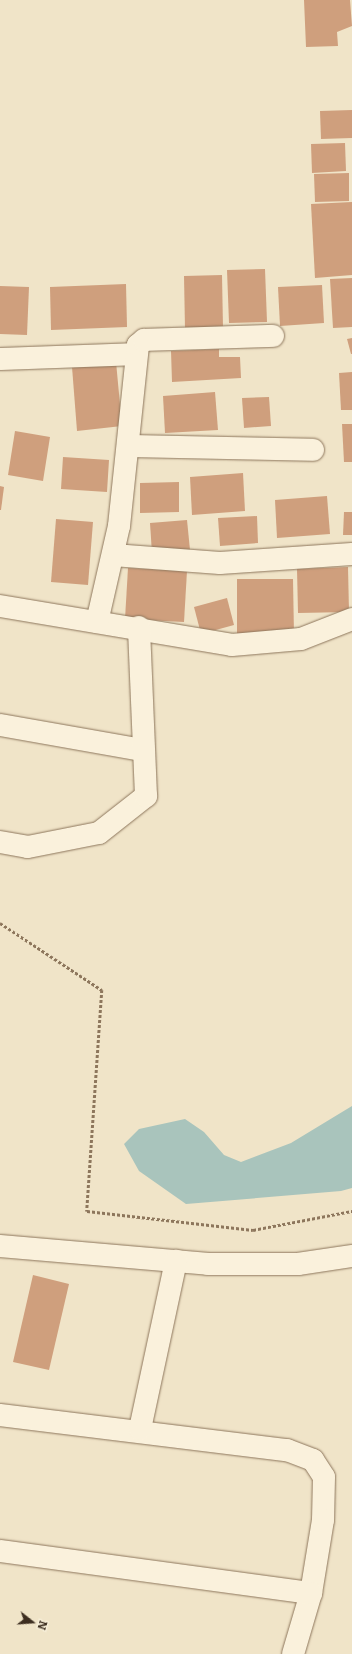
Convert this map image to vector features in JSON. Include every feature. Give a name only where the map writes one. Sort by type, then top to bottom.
[{"type":"street","points":[[98,622],[113,555],[129,446],[134,354],[144,340],[273,336]]},
{"type":"street","points":[[0,359],[134,354]]},
{"type":"street","points":[[129,446],[313,450]]},
{"type":"street","points":[[113,555],[220,563],[352,554]]},
{"type":"street","points":[[0,606],[139,627],[232,645],[301,639],[352,619]]},
{"type":"street","points":[[0,842],[28,846],[99,833],[146,796],[142,750],[139,627]]},
{"type":"street","points":[[0,725],[142,750]]},
{"type":"street","points":[[0,1246],[176,1261],[298,1264],[352,1256]]},
{"type":"street","points":[[140,1429],[176,1261]]},
{"type":"street","points":[[0,1415],[140,1429],[287,1450],[313,1460],[321,1469],[325,1490],[311,1593],[293,1654]]},
{"type":"street","points":[[0,1551],[311,1593]]},
{"type":"path","points":[[0,923],[102,990],[87,1211],[253,1230],[352,1211]]},
{"type":"water","points":[[352,1106],[352,1188],[341,1191],[186,1204],[139,1171],[124,1144],[139,1129],[185,1119],[204,1132],[224,1155],[241,1162],[291,1143]]},
{"type":"building","points":[[304,0],[350,0],[352,26],[337,32],[338,46],[306,47]]},
{"type":"building","points":[[352,110],[352,138],[321,139],[320,111]]},
{"type":"building","points":[[345,143],[346,171],[312,173],[311,144]]},
{"type":"building","points":[[349,173],[349,201],[315,202],[314,174]]},
{"type":"building","points":[[352,202],[352,275],[315,278],[311,204]]},
{"type":"building","points":[[265,269],[267,322],[229,323],[227,270]]},
{"type":"building","points":[[222,275],[223,328],[185,329],[184,276]]},
{"type":"building","points":[[352,278],[352,327],[333,328],[330,279]]},
{"type":"building","points":[[126,284],[127,327],[51,330],[50,287]]},
{"type":"building","points":[[322,285],[324,323],[280,326],[278,287]]},
{"type":"building","points":[[0,286],[29,287],[27,335],[0,334]]},
{"type":"building","points":[[352,338],[352,354],[351,354],[347,339]]},
{"type":"building","points":[[219,349],[219,357],[240,357],[241,378],[172,382],[171,351]]},
{"type":"building","points":[[116,362],[122,426],[77,431],[72,367]]},
{"type":"building","points":[[352,372],[352,410],[341,410],[339,373]]},
{"type":"building","points":[[215,392],[218,430],[165,433],[163,396]]},
{"type":"building","points":[[269,397],[271,426],[244,428],[242,398]]},
{"type":"building","points":[[342,424],[352,424],[352,462],[344,462]]},
{"type":"building","points":[[15,431],[50,437],[43,481],[8,475]]},
{"type":"building","points":[[63,457],[109,460],[107,492],[61,489]]},
{"type":"building","points":[[243,473],[245,511],[192,515],[190,477]]},
{"type":"building","points":[[179,482],[179,512],[140,513],[140,483]]},
{"type":"building","points":[[0,486],[4,487],[1,510],[0,510]]},
{"type":"building","points":[[327,496],[330,534],[277,538],[275,500]]},
{"type":"building","points":[[344,512],[352,512],[352,535],[343,535]]},
{"type":"building","points":[[257,516],[258,543],[220,546],[218,518]]},
{"type":"building","points":[[56,519],[93,522],[88,585],[51,582]]},
{"type":"building","points":[[187,520],[190,550],[152,553],[150,523]]},
{"type":"building","points":[[348,567],[349,612],[298,613],[297,569]]},
{"type":"building","points":[[128,568],[187,571],[184,622],[125,619]]},
{"type":"building","points":[[237,579],[293,579],[294,635],[237,636]]},
{"type":"building","points":[[227,598],[234,625],[201,634],[194,607]]},
{"type":"building","points":[[33,1275],[69,1284],[49,1370],[13,1362]]}]
